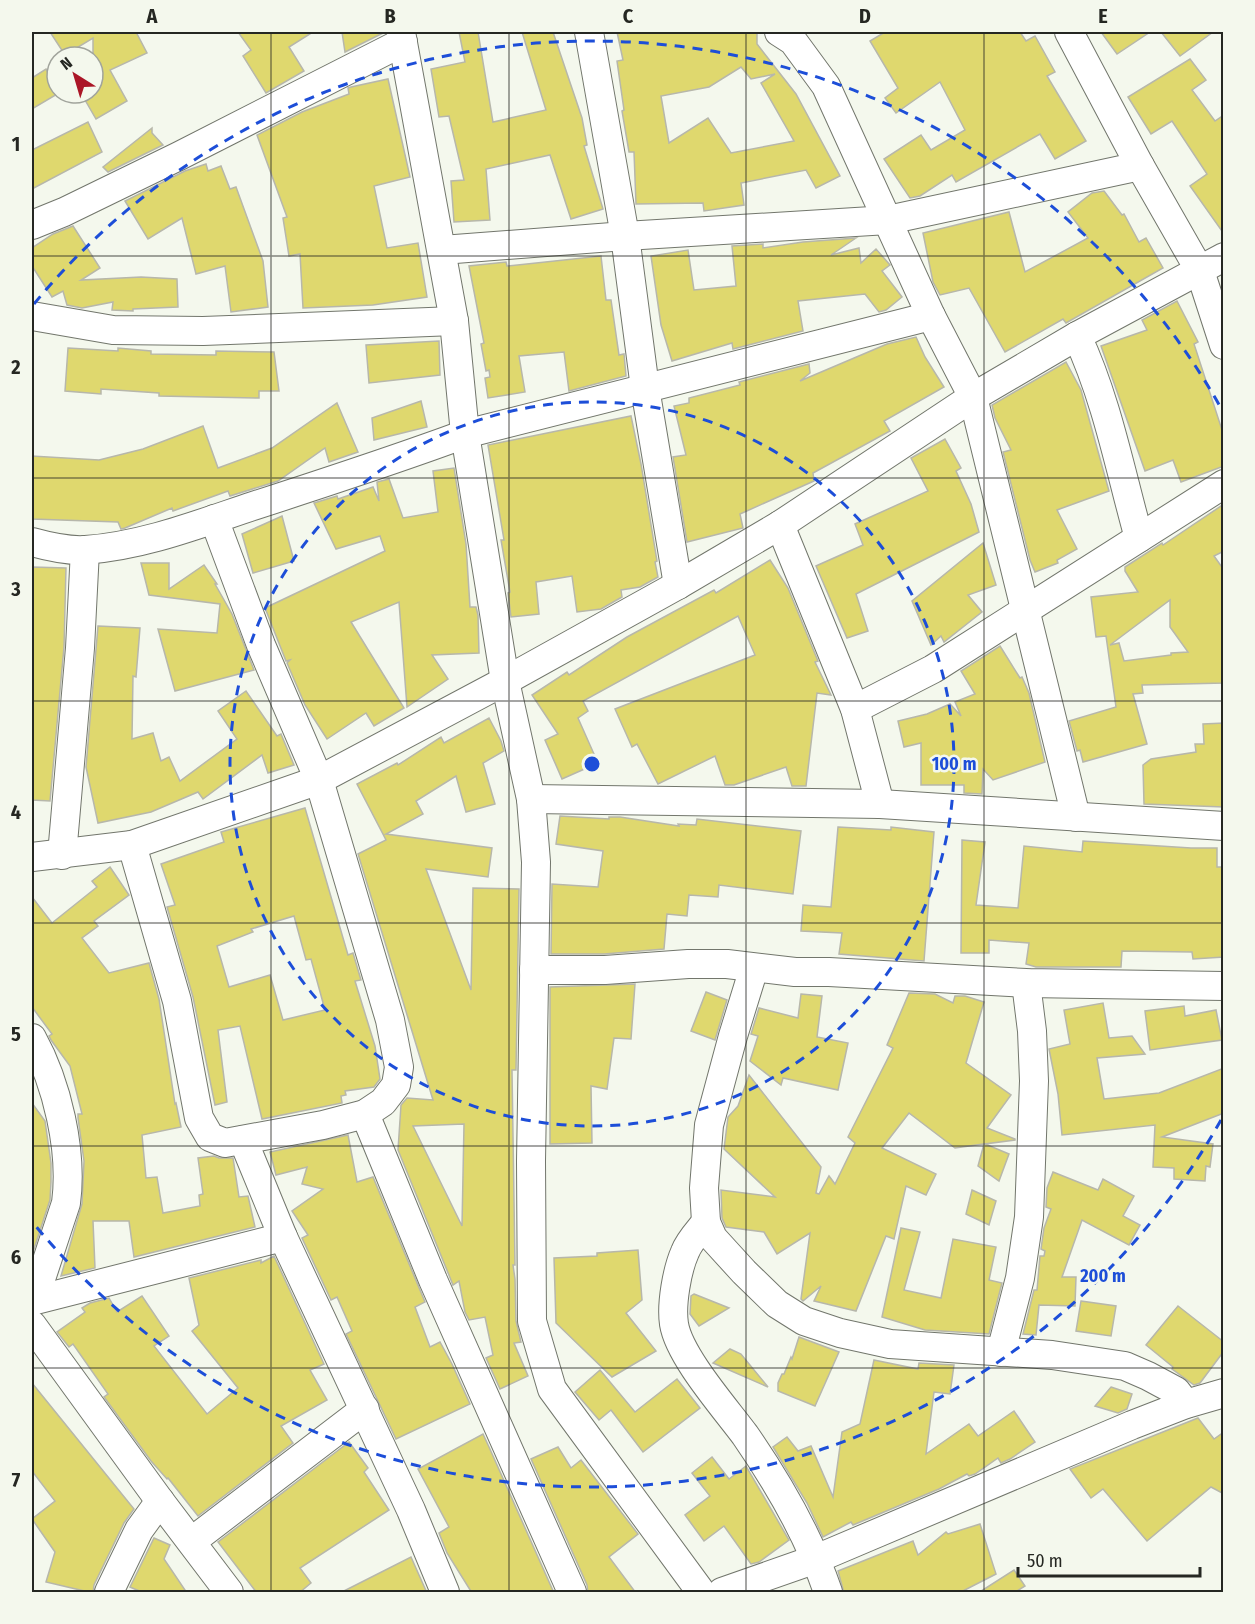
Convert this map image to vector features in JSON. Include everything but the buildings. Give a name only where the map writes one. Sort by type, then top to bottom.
[{"type":"street","points":[[589,32],[625,236],[645,388],[678,585]]},
{"type":"street","points":[[779,32],[793,41],[826,86],[931,316],[973,397],[1076,817]]},
{"type":"street","points":[[1069,32],[1140,166],[1212,264],[1224,345]]},
{"type":"street","points":[[32,225],[127,182],[402,37],[454,321],[465,434],[506,681],[531,799],[536,862],[531,1161],[532,1321],[552,1389],[702,1593]]},
{"type":"street","points":[[442,250],[888,220],[1140,166]]},
{"type":"street","points":[[32,857],[132,845],[319,780],[506,681],[678,585],[780,525],[973,397],[1077,336],[1212,264]]},
{"type":"street","points":[[32,315],[113,330],[203,331],[454,321]]},
{"type":"street","points":[[32,542],[62,550],[85,550],[133,543],[400,458],[465,434],[931,316]]},
{"type":"street","points":[[1077,336],[1089,361],[1103,403],[1139,538]]},
{"type":"street","points":[[855,709],[933,669],[1224,484]]},
{"type":"street","points":[[132,845],[177,1001],[200,1118],[210,1137],[225,1143],[323,1125],[365,1114],[383,1102],[396,1085],[399,1067],[390,1020],[319,780],[261,645],[214,519]]},
{"type":"street","points":[[780,525],[855,709],[880,804]]},
{"type":"street","points":[[62,855],[80,648],[85,550]]},
{"type":"street","points":[[531,799],[880,804],[1224,826]]},
{"type":"street","points":[[534,970],[605,970],[688,964],[727,964],[795,972],[1026,982],[1224,986]]},
{"type":"street","points":[[754,968],[709,1125],[704,1188],[706,1222],[713,1238],[744,1272],[777,1304],[804,1321],[840,1333],[890,1344],[1052,1355],[1125,1366],[1176,1391],[1186,1404]]},
{"type":"street","points":[[1001,1352],[1020,1278],[1029,1216],[1034,1081],[1032,1031],[1026,982]]},
{"type":"street","points":[[32,1038],[42,1056],[55,1091],[64,1136],[68,1190],[32,1308]]},
{"type":"street","points":[[365,1114],[433,1280],[572,1593]]},
{"type":"street","points":[[243,1140],[283,1237],[411,1510],[445,1593]]},
{"type":"street","points":[[706,1222],[685,1251],[675,1286],[674,1324],[686,1353],[764,1463],[816,1559],[828,1593]]},
{"type":"street","points":[[32,1308],[283,1237]]},
{"type":"street","points":[[32,1308],[160,1501],[229,1593]]},
{"type":"street","points":[[722,1593],[816,1559],[1003,1478],[1186,1404],[1221,1397]]},
{"type":"street","points":[[192,1541],[365,1409]]},
{"type":"street","points":[[109,1593],[139,1530],[160,1501]]}]
